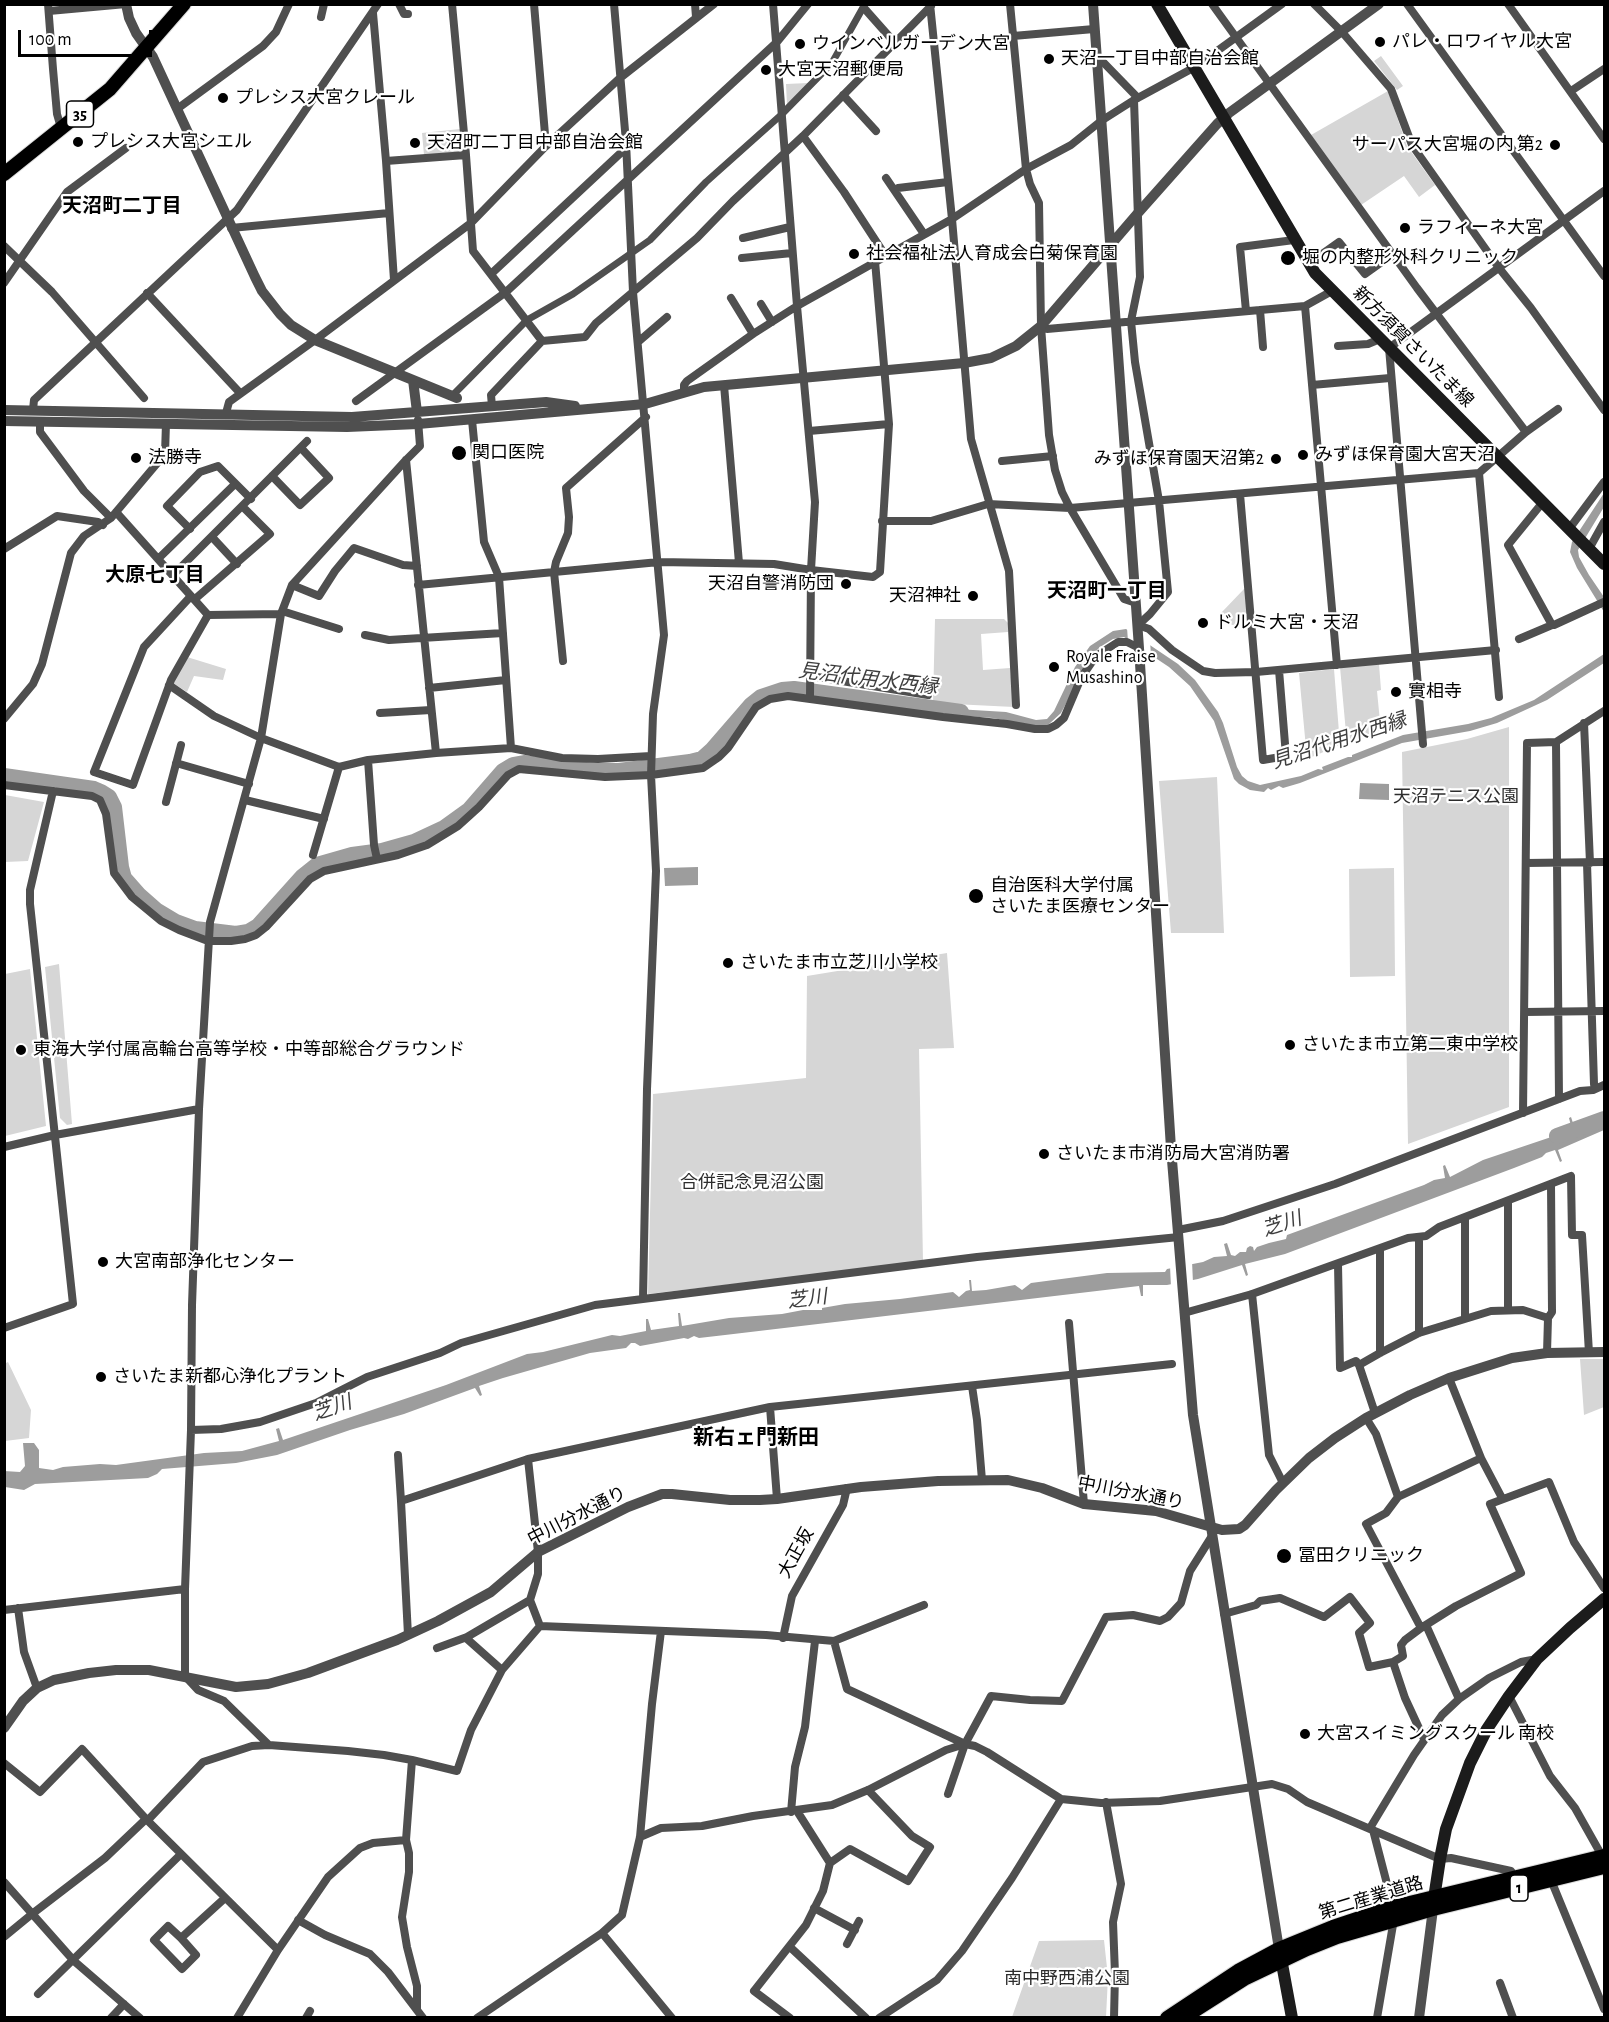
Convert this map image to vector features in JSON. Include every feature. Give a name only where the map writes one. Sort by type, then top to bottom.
[{"type":"main road","name":"35","points":[[4,174],[110,89],[184,4]]},
{"type":"main road","name":"新方須賀さいたま線","points":[[1157,4],[1308,264],[1332,291],[1605,564]]},
{"type":"main road","points":[[1434,1903],[1440,1859],[1456,1799],[1487,1729],[1537,1659],[1605,1599]]},
{"type":"main road","name":"第二産業道路","points":[[1434,1903],[1515,1878],[1604,1860]]},
{"type":"main road","name":"第二産業道路","points":[[1167,2018],[1200,1994],[1280,1955],[1337,1937],[1393,1913],[1551,1880],[1604,1860]]},
{"type":"main road","points":[[1280,1955],[1292,2018]]},
{"type":"main road","name":"第二産業道路","points":[[1183,2018],[1280,1955]]},
{"type":"street","points":[[61,128],[56,103],[49,8],[126,4],[136,33],[147,46],[229,224],[271,303],[291,325],[315,340],[454,397],[527,320],[573,294],[650,240],[706,182],[781,115],[832,63],[864,6],[895,43]]},
{"type":"street","points":[[177,109],[263,46],[276,32],[289,4]]},
{"type":"street","points":[[321,17],[324,4]]},
{"type":"street","points":[[33,410],[34,400],[96,340],[147,293],[229,224],[378,4]]},
{"type":"street","points":[[399,4],[404,14],[408,14]]},
{"type":"street","points":[[452,4],[473,250],[542,341]]},
{"type":"street","points":[[534,4],[546,146]]},
{"type":"street","points":[[614,4],[626,148],[633,292],[645,404],[664,635],[653,714],[651,756],[656,871],[647,1089],[643,1299]]},
{"type":"street","points":[[695,4],[696,17]]},
{"type":"street","points":[[226,413],[229,402],[240,393],[471,223],[546,146],[620,78],[714,4]]},
{"type":"street","points":[[773,4],[792,253],[815,502],[811,570],[810,698]]},
{"type":"street","points":[[356,401],[506,292],[777,42],[808,4]]},
{"type":"street","points":[[1010,4],[1026,169],[1039,203],[1041,326],[1049,435],[1053,456],[1062,492],[1070,508],[1124,599],[1136,603]]},
{"type":"street","points":[[1093,4],[1138,628],[1171,1148],[1193,1415],[1280,1955]]},
{"type":"street","points":[[1212,4],[1393,254],[1526,432]]},
{"type":"street","points":[[684,392],[684,385],[687,381],[753,334],[885,255],[952,219],[1026,169],[1071,145],[1101,121],[1136,99],[1195,68],[1282,4]]},
{"type":"street","points":[[1314,4],[1342,32],[1391,89],[1412,145],[1499,268],[1605,410]]},
{"type":"street","points":[[4,421],[347,427],[418,424],[645,404],[704,387],[964,363],[991,358],[1028,338],[1041,326],[1138,213],[1224,118],[1379,4]]},
{"type":"street","points":[[1407,4],[1605,276]]},
{"type":"street","points":[[1508,4],[1605,139]]},
{"type":"street","points":[[492,406],[491,395],[542,341],[585,337],[596,323],[697,238],[803,136],[932,5]]},
{"type":"street","points":[[932,5],[971,439],[1009,571],[1017,705]]},
{"type":"street","points":[[373,13],[386,161],[393,280]]},
{"type":"street","points":[[1014,36],[1094,29]]},
{"type":"street","points":[[1096,61],[1103,62],[1136,99],[1140,277],[1131,321],[1135,362],[1159,501],[1168,592],[1138,628]]},
{"type":"street","points":[[1571,91],[1605,69]]},
{"type":"street","points":[[843,95],[876,131]]},
{"type":"street","points":[[803,136],[844,192],[885,255]]},
{"type":"street","points":[[4,283],[67,192],[126,148]]},
{"type":"street","points":[[491,274],[626,148]]},
{"type":"street","points":[[386,161],[466,155]]},
{"type":"street","points":[[886,178],[924,234]]},
{"type":"street","points":[[895,190],[948,182]]},
{"type":"street","points":[[1338,346],[1384,343],[1437,313],[1605,191]]},
{"type":"street","points":[[229,224],[389,213]]},
{"type":"street","points":[[743,238],[790,227]]},
{"type":"street","points":[[1246,311],[1240,248],[1294,240]]},
{"type":"street","points":[[1308,264],[1339,242],[1365,274],[1393,254]]},
{"type":"street","points":[[4,246],[52,292],[144,398]]},
{"type":"street","points":[[742,258],[792,253]]},
{"type":"street","points":[[418,585],[659,562],[774,564],[873,577],[880,572],[889,424],[875,261]]},
{"type":"street","points":[[1041,326],[1047,329],[1305,306],[1332,291]]},
{"type":"street","points":[[147,293],[240,393]]},
{"type":"street","points":[[731,298],[753,334]]},
{"type":"street","points":[[761,304],[772,322]]},
{"type":"street","points":[[1305,306],[1336,664]]},
{"type":"street","points":[[1260,310],[1263,347]]},
{"type":"street","points":[[638,342],[667,316]]},
{"type":"street","points":[[1384,343],[1390,378],[1400,479],[1423,744]]},
{"type":"street","points":[[1312,385],[1390,378]]},
{"type":"street","points":[[269,1745],[224,1701],[198,1690],[185,1676],[192,1305],[199,1109],[210,922],[261,738],[282,613],[292,585],[420,447],[413,380]]},
{"type":"street","points":[[724,385],[739,563]]},
{"type":"street","points":[[4,410],[352,417],[546,402],[593,408]]},
{"type":"street","points":[[882,521],[931,521],[988,504],[1070,508],[1129,505],[1479,473],[1526,432],[1558,409]]},
{"type":"street","points":[[563,661],[554,572],[568,533],[566,488],[646,417]]},
{"type":"street","points":[[472,420],[484,542],[499,577],[511,748]]},
{"type":"street","points":[[40,422],[40,432],[84,491],[113,515],[208,615]]},
{"type":"street","points":[[4,719],[33,684],[42,664],[71,553],[84,536],[103,525],[113,515],[165,454],[166,423]]},
{"type":"street","points":[[809,431],[889,424]]},
{"type":"street","points":[[173,576],[307,441]]},
{"type":"street","points":[[272,476],[300,505],[329,478],[300,448]]},
{"type":"street","points":[[1002,460],[1053,456]]},
{"type":"street","points":[[406,460],[436,753]]},
{"type":"street","points":[[190,529],[167,506],[200,472],[218,466],[251,499]]},
{"type":"street","points":[[1479,473],[1499,697]]},
{"type":"street","points":[[1571,531],[1605,482]]},
{"type":"street","points":[[158,560],[235,484]]},
{"type":"street","points":[[1240,494],[1263,760],[1286,756],[1279,670]]},
{"type":"street","points":[[1543,502],[1508,545],[1552,625]]},
{"type":"street","points":[[208,615],[169,685],[133,785],[94,772],[144,646],[193,597],[237,564],[270,534],[243,507]]},
{"type":"street","points":[[4,549],[57,516],[98,522],[103,525]]},
{"type":"street","points":[[1587,547],[1605,522]]},
{"type":"street","points":[[212,537],[237,564]]},
{"type":"street","points":[[292,585],[319,596],[335,571],[354,548],[403,565],[417,566]]},
{"type":"street","points":[[1519,639],[1605,602]]},
{"type":"street","points":[[208,615],[282,613],[339,629]]},
{"type":"street","points":[[1138,628],[1149,629],[1172,650],[1203,671],[1215,673],[1256,672],[1496,650]]},
{"type":"street","points":[[365,635],[389,640],[503,633]]},
{"type":"street","points":[[4,785],[92,796],[100,800],[106,814],[114,873],[126,890],[146,910],[161,921],[208,941],[245,939],[256,935],[266,927],[310,879],[324,871],[427,845],[458,826],[508,775],[519,769],[586,777],[651,775],[703,768],[728,748],[756,707],[770,699],[788,696],[1048,729],[1064,718],[1081,678],[1096,656],[1118,642],[1127,642],[1139,649]]},
{"type":"street","points":[[811,677],[927,695]]},
{"type":"street","points":[[429,688],[506,680]]},
{"type":"street","points":[[169,685],[214,716],[261,738],[339,767],[368,760],[511,748],[562,758],[598,759],[651,756]]},
{"type":"street","points":[[380,713],[431,710]]},
{"type":"street","points":[[1523,1113],[1527,743],[1556,742],[1605,711]]},
{"type":"street","points":[[1584,723],[1594,1084]]},
{"type":"street","points":[[1556,742],[1559,1099]]},
{"type":"street","points":[[165,802],[181,745]]},
{"type":"street","points":[[368,760],[377,859]]},
{"type":"street","points":[[177,763],[249,784]]},
{"type":"street","points":[[313,855],[339,767]]},
{"type":"street","points":[[4,1328],[73,1304],[30,904],[30,890],[53,791]]},
{"type":"street","points":[[245,800],[324,819]]},
{"type":"street","points":[[1526,863],[1605,862]]},
{"type":"street","points":[[1525,1012],[1605,1011]]},
{"type":"street","points":[[191,1432],[260,1422],[316,1403],[367,1377],[441,1353],[461,1343],[595,1305],[977,1257],[1179,1237],[1335,1184],[1580,1091],[1605,1079]]},
{"type":"street","points":[[1580,1091],[1593,1090],[1605,1085]]},
{"type":"street","points":[[4,1147],[55,1135],[199,1109]]},
{"type":"street","points":[[1184,1308],[1252,1294],[1408,1238],[1426,1236],[1439,1227],[1571,1176],[1572,1235],[1582,1235],[1589,1353]]},
{"type":"street","points":[[1547,1353],[1548,1318],[1552,1312],[1551,1184]]},
{"type":"street","points":[[1508,1201],[1508,1309]]},
{"type":"street","points":[[1464,1218],[1465,1318]]},
{"type":"street","points":[[1419,1238],[1419,1333]]},
{"type":"street","points":[[1380,1249],[1380,1353]]},
{"type":"street","points":[[1338,1264],[1340,1368],[1356,1361],[1359,1365],[1376,1434],[1398,1497]]},
{"type":"street","points":[[1252,1294],[1269,1455],[1283,1483],[1309,1458],[1371,1415],[1449,1378],[1512,1358],[1547,1353],[1605,1352]]},
{"type":"street","points":[[1359,1365],[1419,1333],[1491,1311],[1523,1310],[1548,1318]]},
{"type":"street","points":[[1069,1323],[1084,1504]]},
{"type":"street","points":[[401,1501],[528,1459],[770,1407],[1172,1364]]},
{"type":"street","points":[[1449,1378],[1481,1458],[1502,1498]]},
{"type":"street","points":[[972,1386],[982,1480]]},
{"type":"street","points":[[770,1407],[777,1499]]},
{"type":"street","points":[[398,1455],[408,1635]]},
{"type":"street","points":[[1459,1699],[1423,1626],[1366,1524],[1386,1513],[1398,1497],[1481,1458]]},
{"type":"street","points":[[528,1459],[538,1552],[538,1574],[530,1600],[540,1626]]},
{"type":"street","name":"中川分水通り","points":[[4,1728],[23,1701],[37,1688],[54,1680],[88,1673],[116,1670],[148,1671],[236,1687],[268,1684],[308,1673],[408,1635],[438,1621],[491,1592],[538,1552],[628,1507],[662,1494],[737,1500],[777,1499],[847,1488],[1008,1480],[1042,1488],[1084,1504],[1156,1511],[1211,1531],[1232,1531],[1245,1525],[1283,1483]]},
{"type":"street","points":[[1224,1614],[1256,1605],[1260,1601],[1280,1598],[1324,1617],[1350,1597],[1370,1623],[1359,1633],[1370,1667],[1393,1662],[1403,1656],[1401,1645],[1405,1640],[1423,1626],[1456,1606],[1521,1573],[1490,1504],[1549,1482],[1574,1542],[1605,1588]]},
{"type":"street","name":"大正坂","points":[[783,1638],[792,1596],[843,1505],[847,1488]]},
{"type":"street","points":[[948,1794],[965,1744],[991,1695],[1062,1701],[1106,1617],[1132,1615],[1160,1621],[1168,1617],[1181,1603],[1190,1571],[1211,1531]]},
{"type":"street","points":[[4,1610],[185,1589]]},
{"type":"street","points":[[437,1648],[466,1638],[530,1600]]},
{"type":"street","points":[[540,1626],[766,1635],[834,1641],[924,1605]]},
{"type":"street","points":[[18,1608],[24,1652],[37,1688]]},
{"type":"street","points":[[4,1937],[105,1858],[147,1820],[203,1762],[252,1746],[269,1745],[384,1755],[457,1770],[471,1730],[502,1670],[540,1626]]},
{"type":"street","points":[[477,2018],[602,1933],[622,1915],[640,1837],[661,1630]]},
{"type":"street","points":[[466,1638],[502,1670]]},
{"type":"street","points":[[814,1641],[806,1727],[795,1767],[794,1811],[830,1863]]},
{"type":"street","points":[[834,1641],[848,1689],[987,1752],[1061,1799],[1106,1802],[1160,1801],[1272,1784],[1288,1789],[1306,1802],[1440,1859],[1452,1858],[1510,1871],[1515,1878]]},
{"type":"street","points":[[1377,2018],[1393,1913],[1372,1829],[1424,1739],[1442,1715],[1489,1677],[1521,1662],[1537,1659]]},
{"type":"street","points":[[1393,1662],[1405,1698],[1424,1739]]},
{"type":"street","points":[[1509,1696],[1550,1776],[1575,1808],[1604,1860]]},
{"type":"street","points":[[640,1837],[661,1828],[702,1826],[832,1805],[868,1790],[946,1750],[965,1744]]},
{"type":"street","points":[[4,1763],[40,1792],[82,1749],[147,1820],[278,1950]]},
{"type":"street","points":[[412,1761],[406,1840],[410,1853],[409,1872],[402,1917],[417,1986],[417,2009]]},
{"type":"street","points":[[790,2018],[754,1991],[806,1924],[822,1891],[830,1863],[850,1849],[908,1881],[930,1847],[912,1836],[868,1790]]},
{"type":"street","points":[[879,2018],[937,1980],[962,1951],[1012,1878],[1061,1799]]},
{"type":"street","points":[[1106,1802],[1121,1884],[1113,1922],[1114,2018]]},
{"type":"street","points":[[237,2018],[278,1950],[328,1877],[360,1848],[373,1843],[406,1840]]},
{"type":"street","points":[[38,1994],[181,1854]]},
{"type":"street","points":[[1551,1880],[1605,2009]]},
{"type":"street","points":[[4,1882],[72,1959],[140,2018]]},
{"type":"street","points":[[180,1938],[225,1898]]},
{"type":"street","points":[[1419,2018],[1434,1903]]},
{"type":"street","points":[[814,1908],[857,1925],[847,1944]]},
{"type":"street","points":[[298,1920],[325,1935],[370,1954],[388,1972],[423,2018]]},
{"type":"street","points":[[168,1926],[180,1938],[196,1955],[182,1969],[154,1940],[168,1926]]},
{"type":"street","points":[[602,1933],[672,2018]]},
{"type":"street","points":[[790,1947],[866,2018]]},
{"type":"street","points":[[1500,1983],[1513,2018]]},
{"type":"street","points":[[111,2018],[124,2004]]},
{"type":"green space","points":[[1381,56],[1403,86],[1397,90],[1374,61]]},
{"type":"green space","points":[[808,83],[787,106],[786,84]]},
{"type":"green space","points":[[1388,91],[1407,146],[1435,185],[1419,197],[1404,176],[1361,205],[1311,135]]},
{"type":"green space","points":[[460,129],[463,153],[424,155],[422,133]]},
{"type":"green space","points":[[1246,589],[1248,622],[1232,625],[1221,613]]},
{"type":"green space","points":[[935,619],[1004,619],[1008,623],[1008,632],[981,634],[983,670],[1010,668],[1014,707],[933,703]]},
{"type":"green space","points":[[187,657],[226,669],[223,680],[194,676],[187,692],[173,683]]},
{"type":"green space","points":[[1379,664],[1381,690],[1377,691],[1381,732],[1347,744],[1340,667]]},
{"type":"green space","points":[[1334,669],[1340,745],[1307,759],[1299,673]]},
{"type":"green space","name":"天沼テニス公園","points":[[1509,727],[1509,1107],[1408,1144],[1402,752],[1467,739]]},
{"type":"green space","points":[[1217,777],[1224,933],[1171,933],[1159,781]]},
{"type":"green space","points":[[5,795],[44,802],[28,861],[5,862]]},
{"type":"green space","points":[[1394,868],[1395,976],[1350,977],[1349,869]]},
{"type":"green space","name":"合併記念見沼公園","points":[[947,953],[954,1048],[919,1049],[923,1262],[648,1294],[653,1094],[806,1078],[807,976]]},
{"type":"green space","name":"東海大学付属高輪台高等学校・中等部総合グラウンド","points":[[59,964],[72,1124],[67,1125],[60,1118],[45,967]]},
{"type":"green space","name":"東海大学付属高輪台高等学校・中等部総合グラウンド","points":[[30,969],[46,1126],[5,1136],[5,974]]},
{"type":"green space","points":[[1580,1359],[1604,1359],[1604,1407],[1584,1415]]},
{"type":"green space","points":[[8,1362],[31,1410],[29,1438],[5,1441],[4,1364]]},
{"type":"green space","name":"南中野西浦公園","points":[[1104,1940],[1108,1977],[1106,2017],[1012,2017],[1039,1941]]},
{"type":"shaded area","points":[[1604,493],[1604,507],[1578,550],[1579,557],[1604,597],[1604,612],[1570,552],[1572,542]]},
{"type":"shaded area","points":[[1126,629],[1178,664],[1195,680],[1218,712],[1242,776],[1260,785],[1301,776],[1318,769],[1323,770],[1322,767],[1403,735],[1491,718],[1534,700],[1604,654],[1604,663],[1547,700],[1497,723],[1470,731],[1402,743],[1300,783],[1283,788],[1279,786],[1271,790],[1268,788],[1264,792],[1250,790],[1234,779],[1214,721],[1190,686],[1169,667],[1124,637],[1113,639],[1091,656],[1061,713],[1048,725],[1038,727],[993,718],[939,714],[940,708],[1006,712],[1036,720],[1047,719],[1054,711],[1075,667],[1090,646],[1113,631]]},
{"type":"shaded area","points":[[1360,783],[1389,784],[1389,800],[1359,799]]},
{"type":"shaded area","points":[[698,867],[698,885],[665,886],[664,868]]},
{"type":"shaded area","points":[[1571,1117],[1575,1129],[1582,1130],[1589,1123],[1604,1117],[1604,1130],[1558,1150],[1562,1161],[1560,1162],[1555,1150],[1546,1153],[1542,1157],[1514,1168],[1285,1254],[1245,1264],[1248,1275],[1246,1276],[1242,1265],[1198,1279],[1167,1285],[1143,1285],[1143,1296],[1141,1296],[1139,1286],[699,1338],[694,1336],[688,1339],[640,1346],[631,1343],[626,1348],[590,1353],[503,1378],[479,1386],[482,1395],[480,1396],[475,1388],[404,1414],[277,1455],[236,1463],[162,1469],[148,1478],[35,1484],[24,1490],[5,1487],[4,1471],[20,1472],[25,1466],[23,1443],[34,1443],[39,1450],[39,1468],[53,1470],[63,1467],[116,1465],[204,1453],[242,1451],[279,1441],[276,1429],[279,1428],[283,1440],[446,1385],[527,1354],[612,1335],[620,1336],[646,1331],[646,1319],[648,1319],[651,1330],[679,1326],[678,1313],[680,1313],[682,1326],[729,1318],[822,1310],[822,1308],[845,1304],[953,1292],[959,1297],[970,1290],[969,1280],[971,1280],[972,1291],[1015,1285],[1022,1290],[1031,1283],[1107,1273],[1165,1272],[1167,1269],[1227,1256],[1224,1244],[1227,1243],[1231,1255],[1235,1256],[1240,1252],[1246,1252],[1250,1246],[1254,1251],[1257,1247],[1286,1239],[1287,1235],[1434,1180],[1445,1178],[1443,1166],[1445,1165],[1450,1177],[1483,1160],[1572,1130],[1569,1118]]},
{"type":"pier","points":[[1127,627],[1150,641],[1151,655],[1140,651],[1128,642]]},
{"type":"pier","points":[[1192,1261],[1193,1283],[1171,1287],[1170,1266]]},
{"type":"waterway","name":"見沼代用水西縁","points":[[4,776],[94,789],[109,797],[114,807],[124,878],[139,895],[156,910],[176,922],[195,929],[236,934],[248,932],[258,926],[302,877],[317,865],[414,842],[444,828],[469,810],[503,771],[513,765],[524,763],[594,771],[619,771],[702,759],[751,705],[761,697],[782,690],[794,689],[961,712]]},
{"type":"waterway","name":"芝川","points":[[1557,1136],[1604,1119]]},
{"type":"place","name":"パレ・ロワイヤル大宮","points":[[1380,42]]},
{"type":"place","name":"ウインベルガーデン大宮","points":[[800,44]]},
{"type":"place","name":"天沼一丁目中部自治会館","points":[[1049,59]]},
{"type":"place","name":"大宮天沼郵便局","points":[[766,70]]},
{"type":"place","name":"プレシス大宮クレール","points":[[223,98]]},
{"type":"place","name":"プレシス大宮シエル","points":[[78,142]]},
{"type":"place","name":"天沼町二丁目中部自治会館","points":[[415,143]]},
{"type":"place","name":"サーパス大宮堀の内 第2","points":[[1555,145]]},
{"type":"place","name":"ラフィーネ大宮","points":[[1405,228]]},
{"type":"place","name":"社会福祉法人育成会白菊保育園","points":[[854,254]]},
{"type":"place","name":"堀の内整形外科クリニック","points":[[1288,258]]},
{"type":"place","name":"関口医院","points":[[459,453]]},
{"type":"place","name":"みずほ保育園大宮天沼","points":[[1303,455]]},
{"type":"place","name":"法勝寺","points":[[136,458]]},
{"type":"place","name":"みずほ保育園天沼第2","points":[[1276,459]]},
{"type":"place","name":"天沼自警消防団","points":[[846,584]]},
{"type":"place","name":"天沼神社","points":[[973,596]]},
{"type":"place","name":"ドルミ大宮・天沼","points":[[1203,623]]},
{"type":"place","name":"Royale Fraise Musashino","points":[[1054,667]]},
{"type":"place","name":"實相寺","points":[[1396,692]]},
{"type":"place","name":"自治医科大学付属 さいたま医療センター","points":[[976,896]]},
{"type":"place","name":"さいたま市立芝川小学校","points":[[728,963]]},
{"type":"place","name":"さいたま市立第二東中学校","points":[[1290,1045]]},
{"type":"place","name":"東海大学付属高輪台高等学校・中等部総合グラウンド","points":[[21,1050]]},
{"type":"place","name":"さいたま市消防局大宮消防署","points":[[1044,1154]]},
{"type":"place","name":"大宮南部浄化センター","points":[[103,1262]]},
{"type":"place","name":"さいたま新都心浄化プラント","points":[[101,1377]]},
{"type":"place","name":"冨田クリニック","points":[[1284,1556]]},
{"type":"place","name":"大宮スイミングスクール 南校","points":[[1305,1734]]},
{"type":"district","name":"天沼町二丁目","points":[[122,206]]},
{"type":"district","name":"大原七丁目","points":[[155,575]]},
{"type":"district","name":"天沼町一丁目","points":[[1107,591]]},
{"type":"district","name":"新右ェ門新田","points":[[756,1438]]}]
